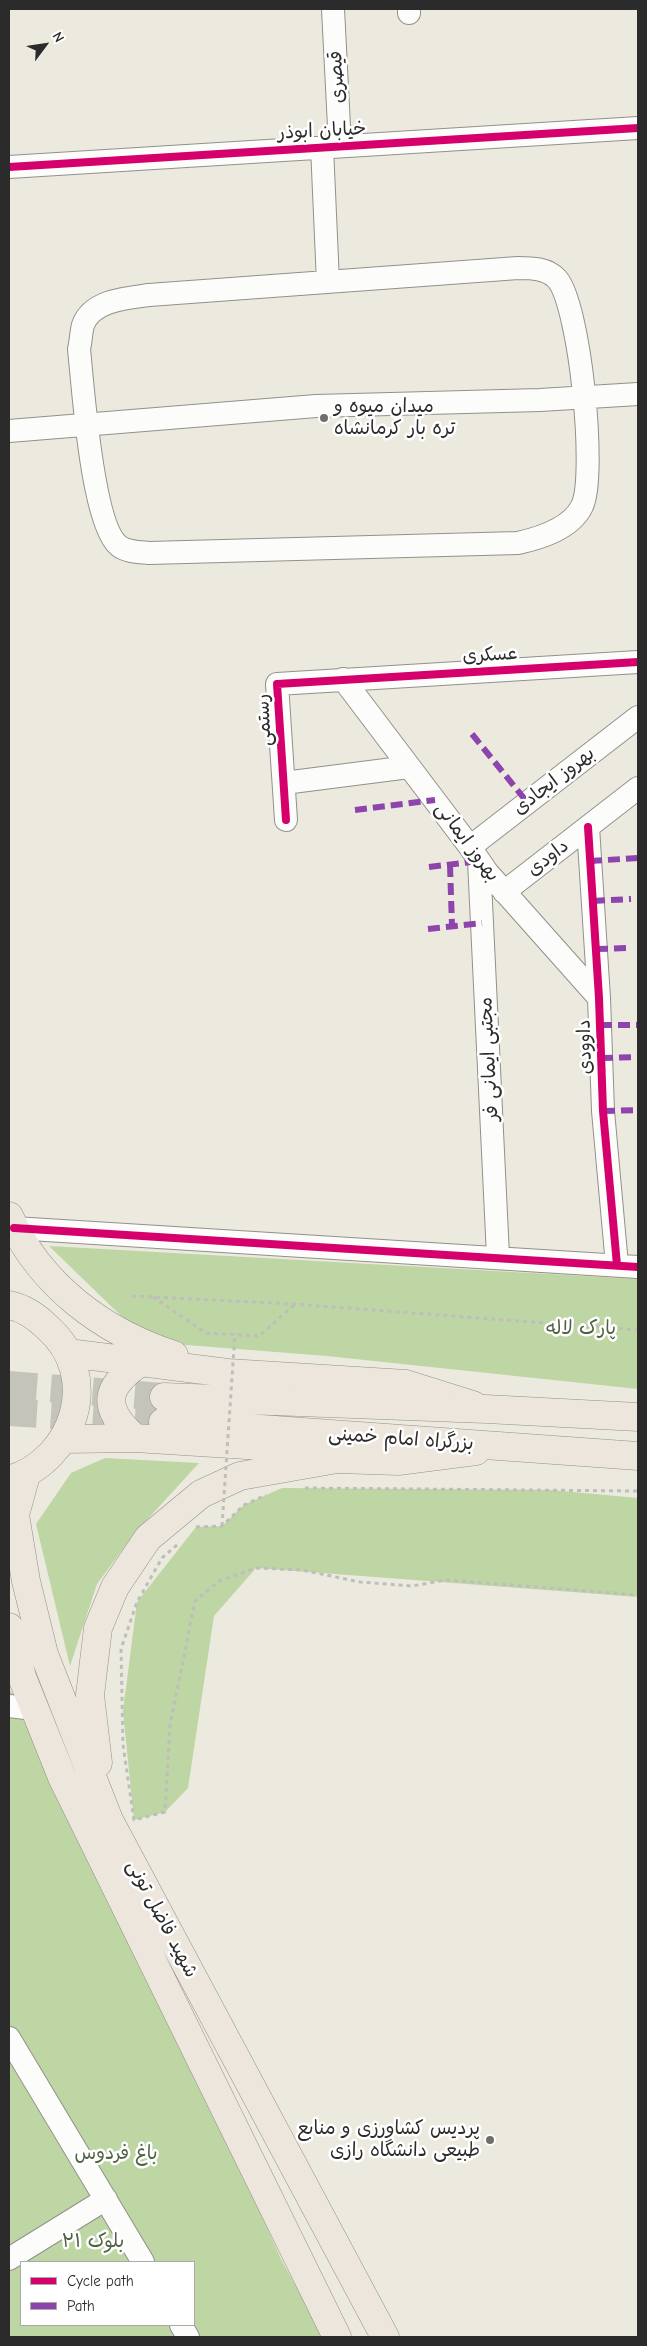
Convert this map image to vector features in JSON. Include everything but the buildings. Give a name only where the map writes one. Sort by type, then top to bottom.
[{"type":"main road","points":[[12,1222],[36,1262],[64,1292],[98,1320],[145,1346],[228,1373]]},
{"type":"main road","points":[[11,1302],[37,1317],[55,1334],[68,1353],[76,1382],[75,1412],[65,1439],[48,1460],[17,1478]]},
{"type":"main road","points":[[68,1353],[228,1373],[406,1384],[486,1409]]},
{"type":"main road","points":[[134,1438],[120,1425],[112,1407],[112,1388],[118,1380],[142,1362]]},
{"type":"main road","name":"بزرگراه امام خمینی","points":[[638,1417],[486,1409],[164,1409],[505,1447],[638,1456]]},
{"type":"main road","points":[[65,1439],[134,1438],[278,1447],[337,1459],[398,1461],[505,1447]]},
{"type":"main road","points":[[110,1820],[96,1757],[90,1695],[98,1628],[115,1586],[148,1538],[201,1494],[240,1476],[337,1459]]},
{"type":"main road","name":"شهید فاضل تونی","points":[[17,1478],[14,1533],[44,1654],[110,1820],[385,2337]]},
{"type":"main road","name":"شهید فاضل تونی","points":[[9,1627],[22,1677],[21,1707],[62,1777],[338,2337]]},
{"type":"main road","points":[[9,1652],[22,1677]]},
{"type":"street","name":"قیصری","points":[[328,282],[333,9]]},
{"type":"street","name":"خیابان ابوذر","points":[[9,168],[638,128]]},
{"type":"street","points":[[538,268],[556,278],[568,298],[577,337],[584,397],[588,491],[582,508],[554,532],[518,543],[176,553],[149,553],[127,550],[119,546],[109,535],[99,504],[88,425],[79,349],[84,324],[90,314],[107,303],[120,298],[328,282],[538,268]]},
{"type":"street","points":[[9,430],[316,406],[638,394]]},
{"type":"street","name":"عسکری","points":[[343,679],[638,662]]},
{"type":"street","name":"بهروز ایمانی","points":[[343,679],[504,892],[599,998]]},
{"type":"street","name":"رستمی","points":[[286,820],[277,684],[343,679]]},
{"type":"street","name":"بهروز ایجادی","points":[[475,854],[638,717]]},
{"type":"street","points":[[284,783],[409,767]]},
{"type":"street","name":"داودی","points":[[504,892],[638,788]]},
{"type":"street","name":"داوودی","points":[[588,827],[599,998],[603,1112],[627,1266]]},
{"type":"street","name":"مجتبی ایمانی فر","points":[[475,854],[498,1256]]},
{"type":"street","points":[[12,1222],[627,1266]]},
{"type":"street","points":[[9,2038],[143,2261]]},
{"type":"street","points":[[9,2259],[106,2199]]},
{"type":"street","points":[[182,2326],[188,2337]]},
{"type":"path","points":[[132,1296],[294,1304],[638,1330]]},
{"type":"path","points":[[153,1296],[206,1333],[235,1333],[259,1336],[294,1304]]},
{"type":"path","points":[[222,1526],[235,1333]]},
{"type":"path","points":[[302,1488],[638,1491]]},
{"type":"path","points":[[189,1533],[196,1527],[222,1526],[244,1505],[275,1491]]},
{"type":"path","points":[[182,1539],[162,1558],[137,1602],[121,1648],[123,1745],[134,1820],[165,1812],[170,1725],[195,1601],[219,1581],[256,1568],[302,1570],[360,1582],[412,1586],[446,1580],[638,1595]]},
{"type":"green space","name":"پارک لاله","points":[[49,1246],[638,1279],[638,1389],[327,1356],[148,1342]]},
{"type":"green space","points":[[105,1458],[199,1463],[134,1534],[97,1584],[70,1666],[36,1524],[71,1473]]},
{"type":"green space","points":[[282,1488],[551,1490],[638,1498],[638,1597],[256,1568],[214,1616],[188,1788],[165,1812],[134,1820],[123,1711],[137,1602],[196,1527],[222,1526],[244,1505]]},
{"type":"green space","name":"باغ فردوس","points":[[9,1689],[44,1733],[282,2261],[324,2337],[9,2337]]},
{"type":"tunnel","points":[[9,1385],[164,1397]]},
{"type":"tunnel","points":[[9,1412],[163,1422]]},
{"type":"marked path","points":[[472,734],[527,802]]},
{"type":"marked path","points":[[355,810],[435,800]]},
{"type":"marked path","points":[[590,861],[638,858]]},
{"type":"marked path","points":[[429,867],[479,861]]},
{"type":"marked path","points":[[450,865],[452,926]]},
{"type":"marked path","points":[[593,901],[631,899]]},
{"type":"marked path","points":[[428,929],[482,923]]},
{"type":"marked path","points":[[596,949],[630,948]]},
{"type":"marked path","points":[[600,1025],[638,1025]]},
{"type":"marked path","points":[[601,1058],[638,1057]]},
{"type":"marked path","points":[[603,1111],[638,1110]]},
{"type":"cycle path","points":[[9,167],[638,128]]},
{"type":"cycle path","points":[[286,820],[277,684],[638,662]]},
{"type":"cycle path","points":[[588,827],[599,998],[603,1111],[617,1265]]},
{"type":"cycle path","points":[[14,1228],[638,1267]]},
{"type":"place","name":"میدان میوه و تره بار کرمانشاه","points":[[324,418]]},
{"type":"place","name":"پردیس کشاورزی و منابع طبیعی دانشگاه رازی","points":[[490,2140]]},
{"type":"park label","name":"بلوک ۲۱","points":[[93,2242]]}]
